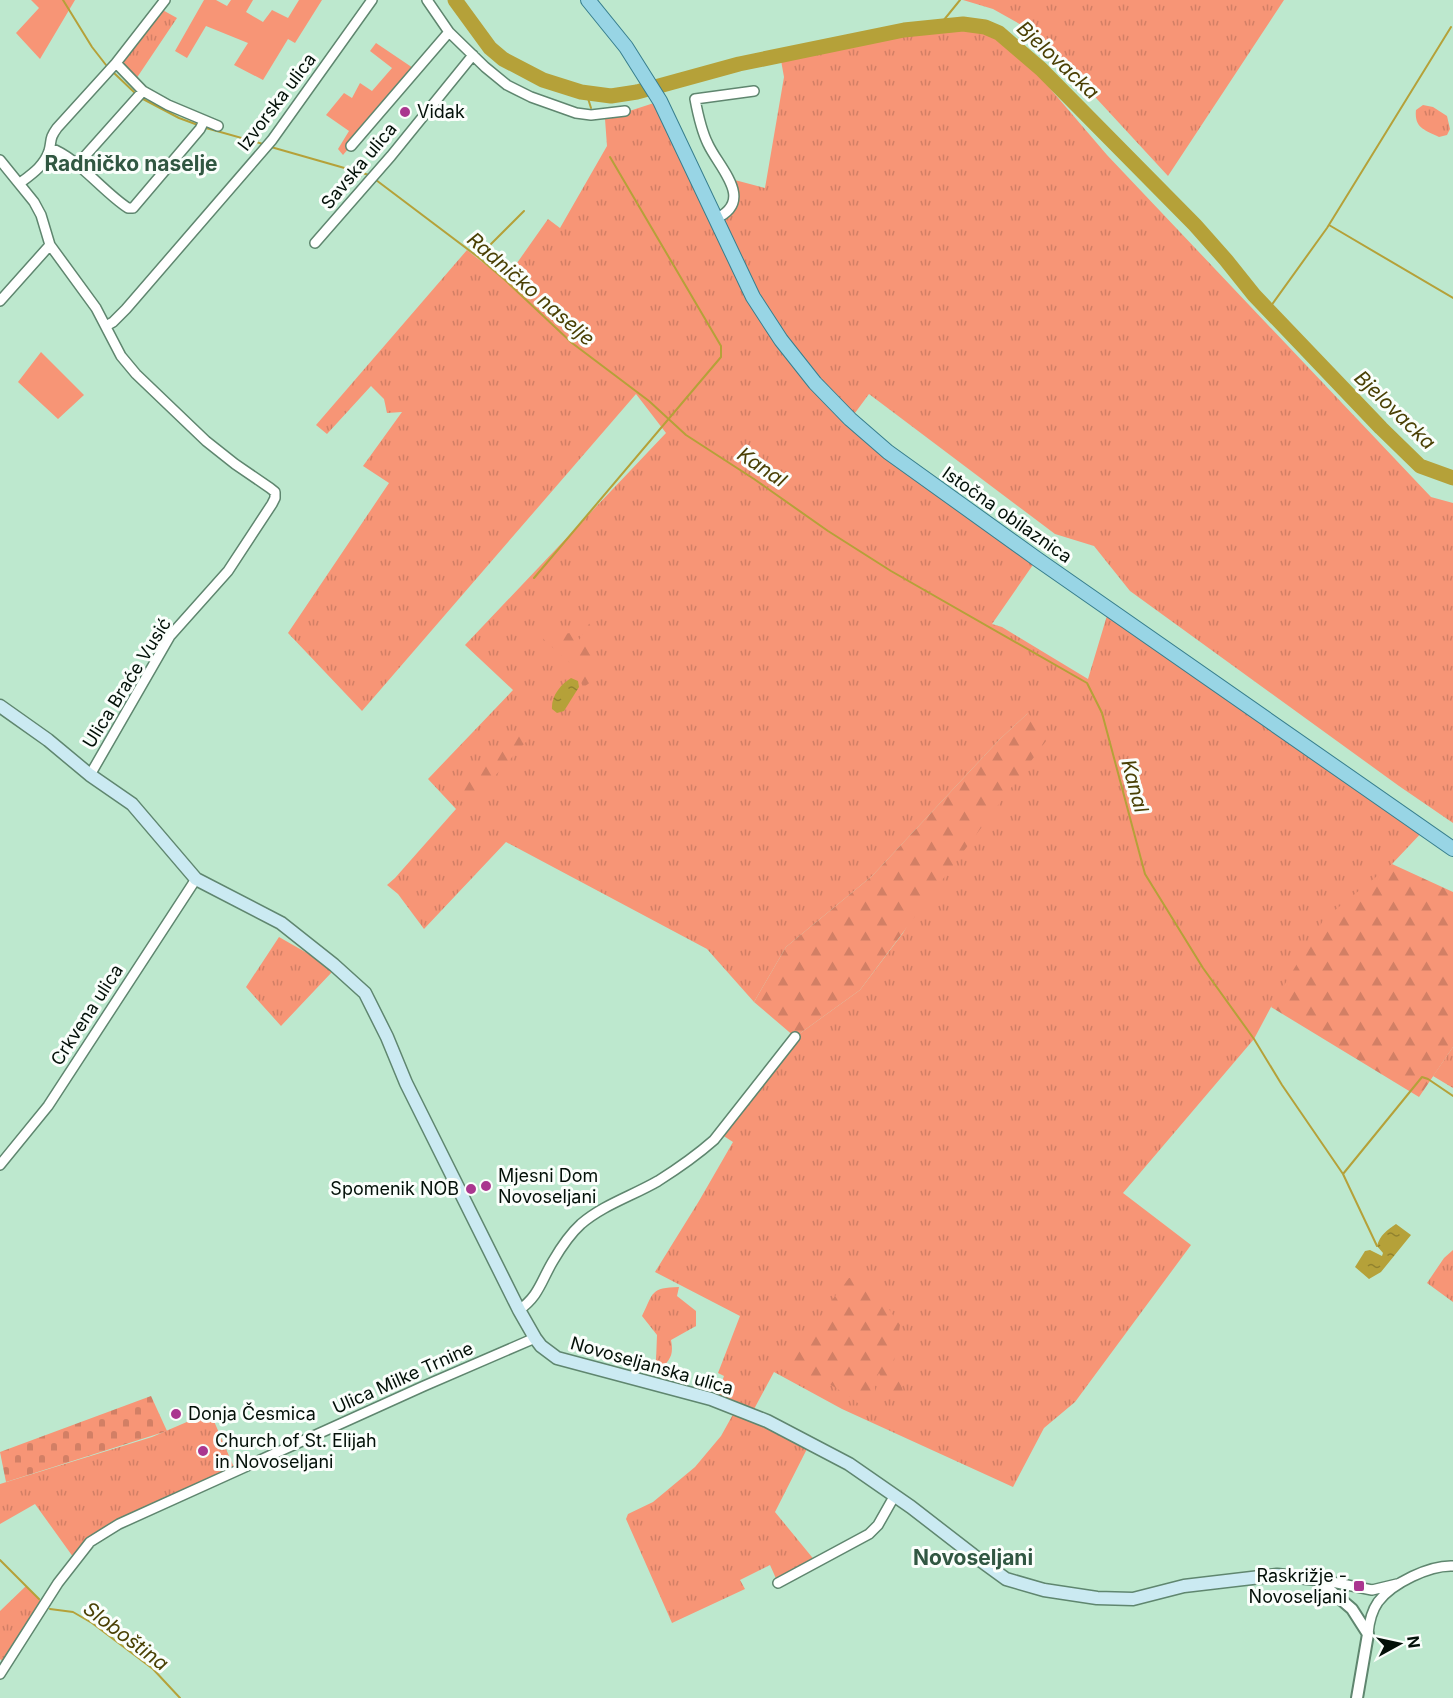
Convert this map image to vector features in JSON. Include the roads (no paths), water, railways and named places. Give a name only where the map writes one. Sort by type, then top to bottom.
[{"type":"main road","name":"Istočna obilaznica","points":[[588,0],[626,47],[660,101],[753,297],[781,340],[815,383],[850,419],[881,445],[1037,559],[1453,849]]},
{"type":"main road","name":"Novoseljanska ulica","points":[[0,706],[132,804],[196,879],[281,923],[365,993],[406,1083],[519,1310],[541,1346],[557,1358],[711,1399],[767,1420],[849,1464],[1006,1579],[1044,1590],[1097,1598],[1133,1599],[1184,1586],[1277,1575],[1317,1580]]},
{"type":"street","points":[[20,183],[36,172],[50,148],[50,137],[116,63],[165,0]]},
{"type":"street","name":"Izvorska ulica","points":[[106,326],[126,309],[272,140],[372,0]]},
{"type":"street","points":[[427,0],[449,32],[507,85],[531,97],[576,113],[591,115],[625,111]]},
{"type":"street","points":[[351,146],[449,32]]},
{"type":"street","name":"Savska ulica","points":[[315,243],[391,156],[473,55]]},
{"type":"street","points":[[116,63],[143,91],[168,105],[218,126]]},
{"type":"street","points":[[77,165],[143,91]]},
{"type":"street","points":[[715,219],[723,215],[730,206],[734,196],[734,187],[703,133],[695,99],[754,91]]},
{"type":"street","points":[[50,148],[59,151],[77,165],[117,201],[128,208],[133,208],[200,129],[204,121]]},
{"type":"street","points":[[0,160],[34,202],[41,215],[50,245],[96,308],[106,326]]},
{"type":"street","points":[[0,301],[50,245]]},
{"type":"street","name":"Ulica Braće Vusić","points":[[90,775],[171,636],[228,571],[275,498],[275,492],[206,441],[139,377],[122,356],[106,326]]},
{"type":"street","name":"Crkvena ulica","points":[[0,1165],[48,1106],[196,879]]},
{"type":"street","points":[[519,1310],[530,1302],[553,1261],[581,1225],[601,1210],[657,1181],[698,1154],[714,1140],[795,1037]]},
{"type":"street","name":"Ulica Milke Trnine","points":[[0,1674],[58,1583],[90,1542],[119,1524],[535,1338]]},
{"type":"street","points":[[778,1582],[869,1534],[878,1525],[894,1495]]},
{"type":"street","points":[[1358,1698],[1370,1619],[1379,1601],[1400,1583],[1423,1571],[1453,1566]]},
{"type":"street","points":[[1317,1580],[1372,1590],[1400,1583]]},
{"type":"street","points":[[1317,1580],[1352,1609],[1368,1634]]},
{"type":"water","points":[[571,678],[578,681],[579,687],[564,711],[557,713],[552,709],[555,695],[560,687]]},
{"type":"water","points":[[1396,1224],[1411,1235],[1381,1272],[1369,1279],[1355,1267],[1365,1251],[1370,1250],[1382,1256],[1383,1253],[1377,1246],[1378,1242],[1384,1233]]},
{"type":"waterway","name":"Radničko naselje","points":[[63,0],[106,65]]},
{"type":"waterway","name":"Bjelovacka","points":[[455,0],[490,48],[503,59],[543,80],[581,92],[611,96],[637,92],[739,64],[904,30],[963,24],[985,27],[999,33],[1041,69],[1195,225],[1254,295],[1381,428],[1420,466],[1453,478]]},
{"type":"waterway","points":[[939,26],[960,0]]},
{"type":"waterway","points":[[1268,310],[1327,228],[1451,27]]},
{"type":"waterway","name":"Radničko naselje","points":[[114,73],[135,93]]},
{"type":"waterway","points":[[586,92],[591,108]]},
{"type":"waterway","name":"Radničko naselje","points":[[143,99],[198,125]]},
{"type":"waterway","name":"Radničko naselje","points":[[206,128],[263,144]]},
{"type":"waterway","name":"Radničko naselje","points":[[271,147],[369,175]]},
{"type":"waterway","name":"Kanal","points":[[534,578],[721,357],[721,346],[610,157]]},
{"type":"waterway","name":"Kanal","points":[[376,180],[478,257],[572,343],[649,401],[686,435],[891,571],[1087,683],[1102,713],[1145,874],[1203,968],[1254,1039],[1282,1085],[1343,1174],[1422,1077],[1453,1096]]},
{"type":"waterway","points":[[478,257],[524,211]]},
{"type":"waterway","points":[[1329,225],[1453,298]]},
{"type":"waterway","points":[[1343,1174],[1377,1246]]},
{"type":"waterway","name":"Sloboština","points":[[0,1560],[39,1599]]},
{"type":"waterway","name":"Sloboština","points":[[50,1609],[73,1612],[92,1623],[153,1669],[180,1698]]},
{"type":"place","name":"Vidak","points":[[405,112]]},
{"type":"place","name":"Mjesni Dom Novoseljani","points":[[486,1186]]},
{"type":"place","name":"Spomenik NOB","points":[[471,1189]]},
{"type":"place","name":"Donja Česmica","points":[[176,1414]]},
{"type":"place","name":"Church of St. Elijah in Novoseljani","points":[[203,1451]]},
{"type":"place","name":"Raskrižje - Novoseljani","points":[[1359,1586]]},
{"type":"district","name":"Radničko naselje","points":[[131,164]]},
{"type":"district","name":"Novoseljani","points":[[973,1558]]}]
